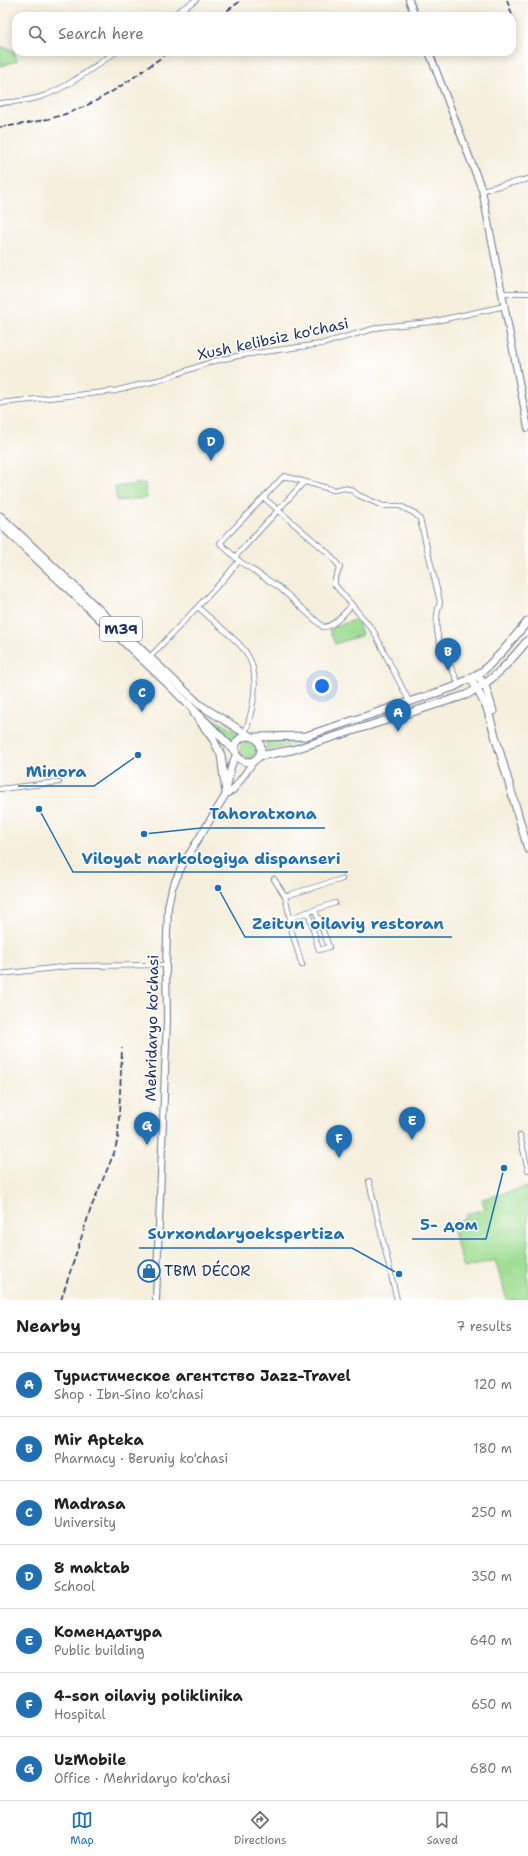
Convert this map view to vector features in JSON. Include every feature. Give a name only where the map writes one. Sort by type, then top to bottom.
[{"type":"main road","points":[[409,0],[414,12]]},
{"type":"main road","points":[[431,56],[482,190],[528,428]]},
{"type":"main road","name":"M39","points":[[0,516],[150,656],[200,705],[249,735]]},
{"type":"main road","name":"M39","points":[[0,524],[167,683],[235,753]]},
{"type":"main road","points":[[226,794],[238,740],[249,735],[306,736],[410,703],[459,684],[474,676],[502,652],[528,621]]},
{"type":"main road","points":[[235,753],[244,762],[257,759],[292,750],[466,695],[481,687],[496,676],[528,640]]},
{"type":"main road","points":[[474,676],[481,687],[528,832]]},
{"type":"main road","points":[[481,687],[528,849]]},
{"type":"main road","points":[[192,709],[196,719],[213,739],[221,756],[226,794]]},
{"type":"main road","points":[[226,794],[233,790],[257,759],[261,746],[249,735]]},
{"type":"main road","name":"Мehridaryo ko'chasi","points":[[156,1300],[167,1019],[166,965],[168,907],[172,888],[193,847],[226,794]]},
{"type":"street","points":[[177,12],[196,0]]},
{"type":"street","points":[[0,103],[18,102],[44,96],[72,81],[110,56]]},
{"type":"street","points":[[482,190],[528,179]]},
{"type":"street","points":[[503,293],[528,293]]},
{"type":"street","name":"Xush kelibsiz ko'chasi","points":[[0,404],[115,391],[163,379],[214,361],[242,355],[321,344],[380,327],[431,322],[505,306]]},
{"type":"street","points":[[352,605],[340,618],[326,627],[323,627],[280,588],[239,561],[220,543],[284,476],[334,490],[344,488],[352,490],[358,495],[383,506],[400,506],[414,513],[420,519],[440,602],[436,614],[436,632],[441,647],[459,684]]},
{"type":"street","points":[[234,557],[304,482]]},
{"type":"street","points":[[264,498],[328,553],[340,567],[335,578],[335,585],[373,630],[410,703]]},
{"type":"street","points":[[150,656],[224,580],[239,561]]},
{"type":"street","points":[[198,607],[244,649],[252,664],[255,696],[249,735]]},
{"type":"street","points":[[0,789],[59,782]]},
{"type":"street","points":[[274,879],[285,896],[291,930],[302,965]]},
{"type":"street","points":[[285,896],[342,879]]},
{"type":"street","points":[[290,918],[335,904]]},
{"type":"street","points":[[308,912],[319,950],[329,947],[315,910]]},
{"type":"street","points":[[0,974],[72,966],[166,965]]},
{"type":"street","points":[[520,1136],[528,1166]]},
{"type":"street","points":[[369,1181],[397,1300]]},
{"type":"green space","points":[[0,46],[12,50],[12,56],[16,56],[17,61],[0,66]]},
{"type":"green space","points":[[145,483],[147,498],[117,501],[115,487]]},
{"type":"green space","points":[[357,619],[362,635],[335,644],[329,629]]},
{"type":"green space","points":[[206,715],[238,733],[231,743]]},
{"type":"green space","points":[[308,740],[267,751],[266,741]]},
{"type":"green space","points":[[245,742],[251,742],[256,747],[254,756],[251,758],[245,758],[240,753],[240,747]]},
{"type":"green space","points":[[528,1187],[528,1300],[507,1300],[495,1260],[464,1268],[451,1224],[467,1218],[466,1214],[485,1209],[482,1199]]},
{"type":"railway","points":[[226,12],[242,0]]},
{"type":"railway","points":[[507,0],[511,12]]},
{"type":"railway","points":[[0,127],[41,120],[62,115],[81,108],[116,89],[163,56]]},
{"type":"railway","points":[[61,1300],[91,1208],[114,1153],[118,1138],[122,1048]]},
{"type":"place","name":"8 maktab","points":[[211,461]]},
{"type":"place","name":"Mir Apteka","points":[[448,671]]},
{"type":"place","name":"Madrasa","points":[[142,712]]},
{"type":"place","name":"Туристическое агентство Jazz-Travel","points":[[398,732]]},
{"type":"place","name":"Minora","points":[[138,755]]},
{"type":"place","name":"Viloyat narkologiya dispanseri","points":[[39,809]]},
{"type":"place","name":"Tahoratxona","points":[[144,834]]},
{"type":"place","name":"Zeitun oilaviy restoran","points":[[218,888]]},
{"type":"place","name":"Комендатура","points":[[412,1140]]},
{"type":"place","name":"UzMobile","points":[[147,1145]]},
{"type":"place","name":"4-son oilaviy poliklinika","points":[[339,1158]]},
{"type":"place","name":"5- дом","points":[[504,1168]]},
{"type":"place","name":"TBM DÉCOR","points":[[149,1271]]},
{"type":"place","name":"Surxondaryoekspertiza","points":[[399,1274]]}]
